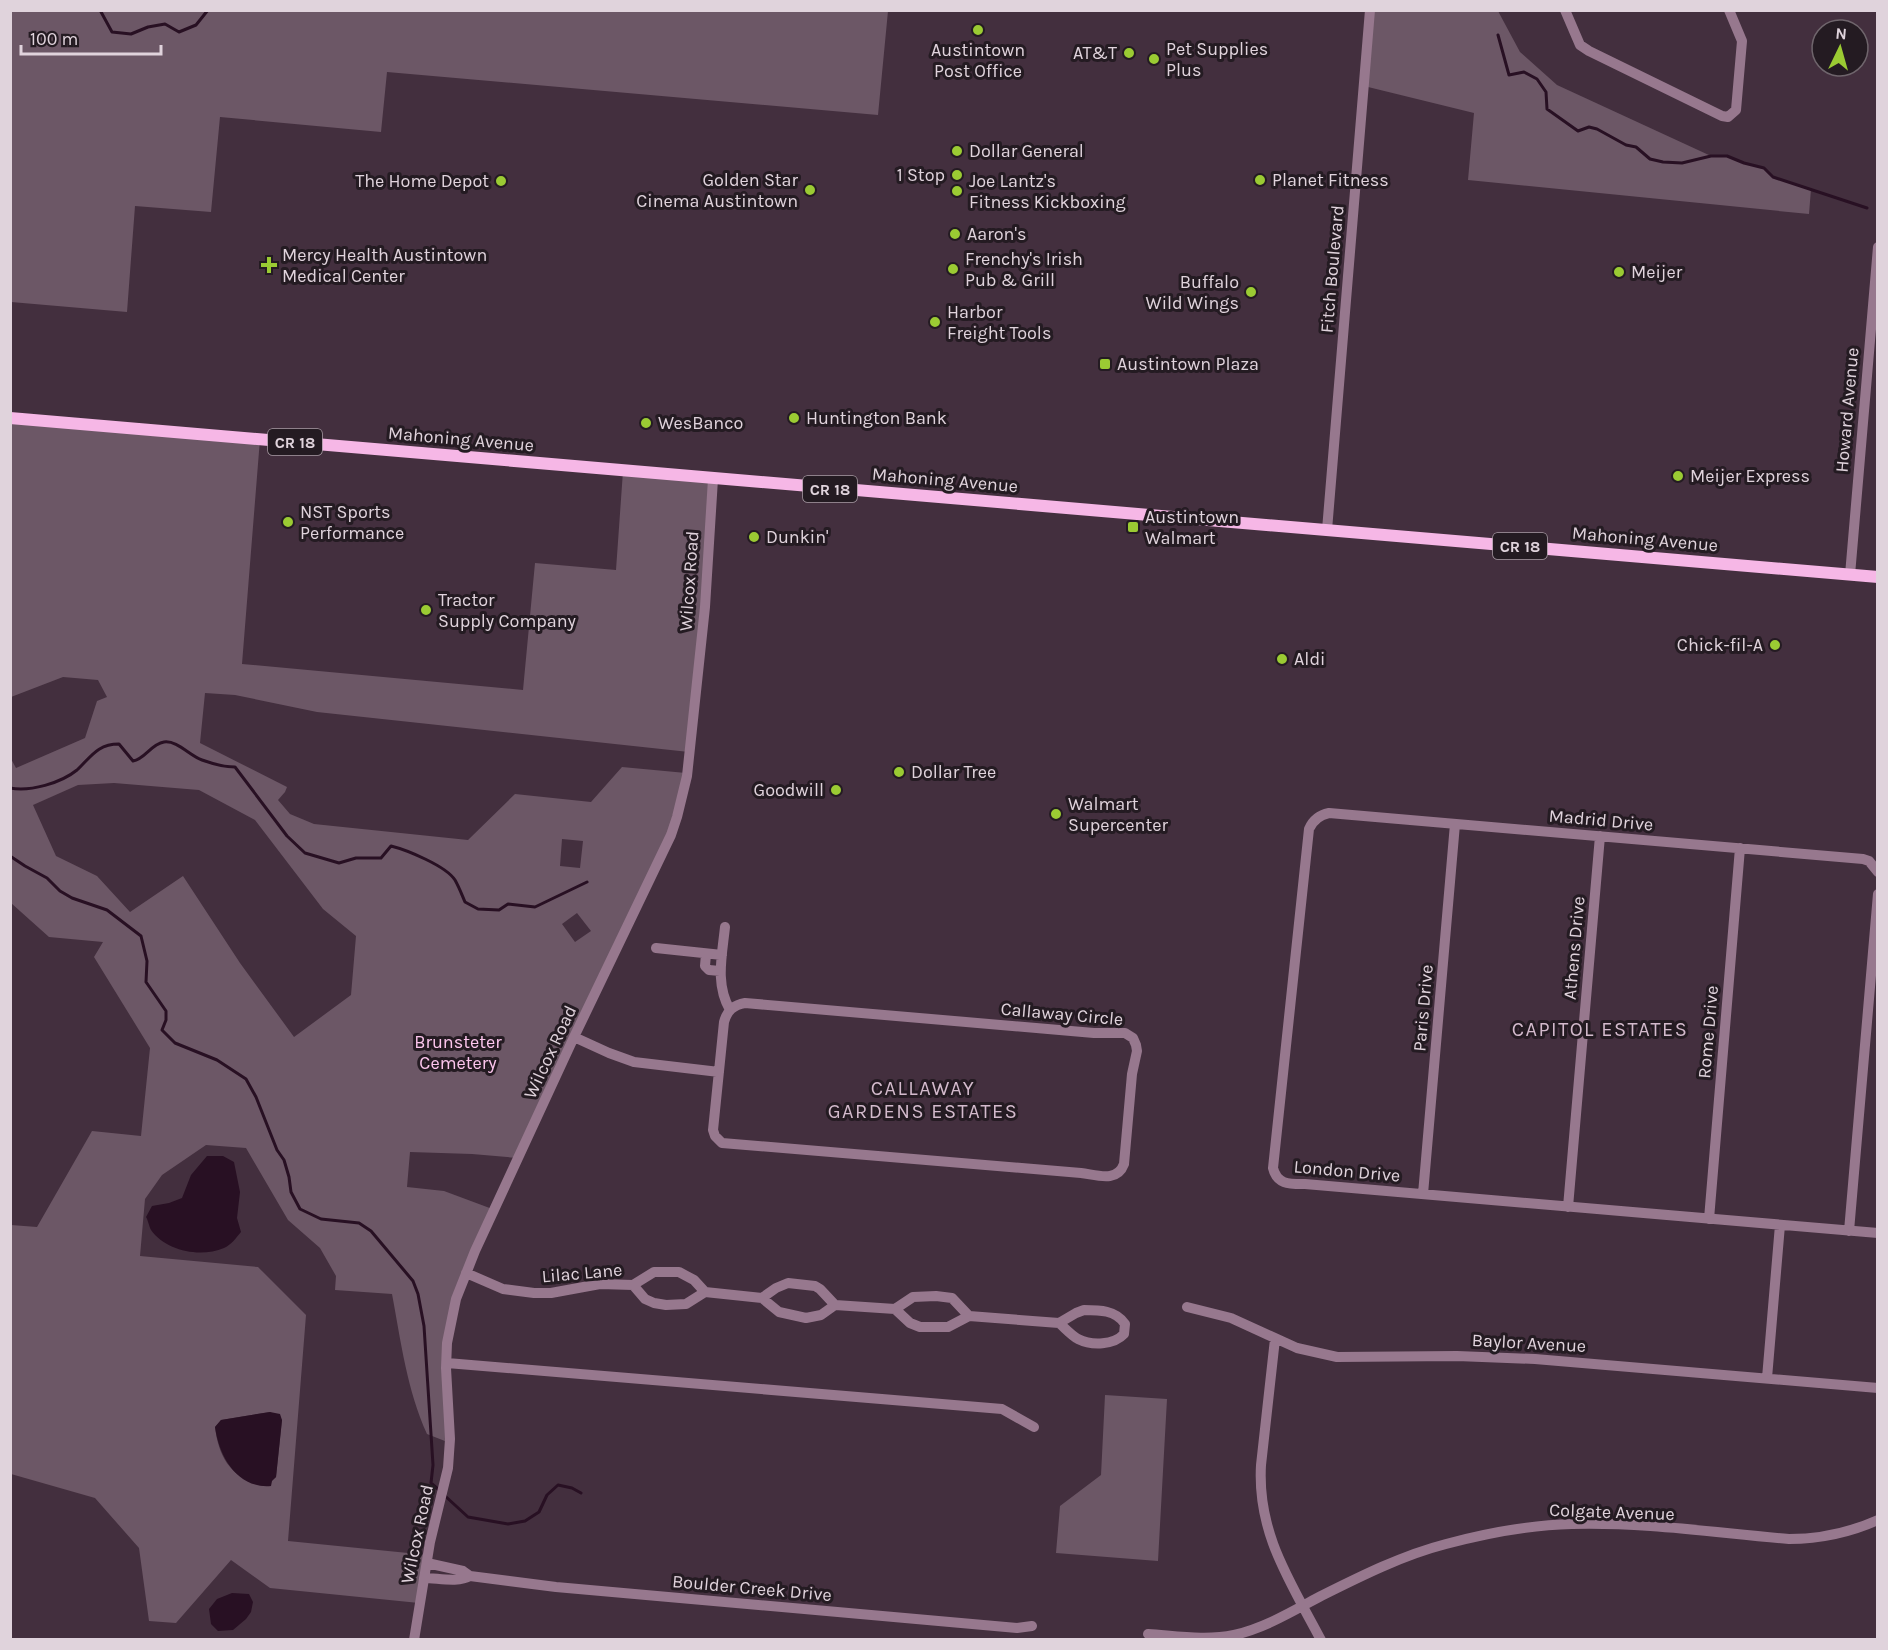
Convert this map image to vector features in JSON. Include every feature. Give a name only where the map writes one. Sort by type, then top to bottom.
[{"type":"main road","name":"Mahoning Avenue","points":[[10,418],[1878,577]]},
{"type":"street","name":"Fitch Boulevard","points":[[1327,530],[1370,10]]},
{"type":"street","points":[[1565,10],[1580,45],[1589,51],[1728,117],[1736,110],[1742,41],[1729,10]]},
{"type":"street","name":"Howard Avenue","points":[[1850,575],[1874,331],[1878,247]]},
{"type":"street","name":"Wilcox Road","points":[[414,1640],[424,1578],[448,1468],[450,1439],[447,1343],[456,1299],[574,1037],[671,835],[683,796],[705,607],[713,479]]},
{"type":"street","name":"Madrid Drive","points":[[1317,818],[1329,813],[1863,859],[1869,861],[1878,872]]},
{"type":"street","name":"London Drive","points":[[1317,818],[1309,829],[1273,1168],[1281,1182],[1878,1233]]},
{"type":"street","name":"Paris Drive","points":[[1423,1194],[1455,824]]},
{"type":"street","name":"Athens Drive","points":[[1568,1207],[1600,836]]},
{"type":"street","name":"Rome Drive","points":[[1708,1219],[1740,848]]},
{"type":"street","points":[[1849,1231],[1878,894]]},
{"type":"street","points":[[725,927],[720,982],[724,1000],[730,1010]]},
{"type":"street","points":[[656,948],[722,955]]},
{"type":"street","points":[[706,954],[705,966],[709,970],[720,971]]},
{"type":"street","name":"Callaway Circle","points":[[745,1003],[1086,1032],[1125,1033],[1133,1038],[1137,1051],[1132,1074],[1124,1164],[1120,1172],[1109,1177],[727,1144],[715,1136],[713,1130],[724,1022],[730,1010],[738,1004],[745,1003]]},
{"type":"street","points":[[574,1037],[634,1062],[719,1072]]},
{"type":"street","points":[[1767,1378],[1780,1226]]},
{"type":"street","name":"Lilac Lane","points":[[466,1273],[503,1289],[551,1293],[600,1284],[633,1285],[654,1272],[679,1272],[694,1280],[705,1292],[686,1304],[666,1305],[645,1299],[633,1285]]},
{"type":"street","points":[[762,1298],[782,1284],[788,1283],[815,1286],[836,1305]]},
{"type":"street","points":[[705,1292],[762,1298],[779,1312],[806,1318],[821,1315],[836,1305],[895,1309],[914,1297],[936,1296],[952,1298],[969,1316]]},
{"type":"street","name":"Baylor Avenue","points":[[1187,1307],[1231,1318],[1297,1348],[1337,1357],[1457,1356],[1535,1359],[1878,1388]]},
{"type":"street","points":[[895,1309],[910,1323],[920,1327],[948,1327],[969,1316],[1059,1323],[1076,1313],[1091,1310],[1118,1315],[1126,1329],[1124,1334],[1115,1341],[1099,1343],[1078,1339],[1059,1323]]},
{"type":"street","points":[[1275,1339],[1261,1465],[1261,1498],[1265,1523],[1272,1545],[1321,1640]]},
{"type":"street","points":[[447,1363],[1002,1409],[1034,1427]]},
{"type":"street","name":"Colgate Avenue","points":[[1148,1634],[1201,1638],[1232,1635],[1261,1626],[1402,1558],[1445,1544],[1500,1532],[1544,1526],[1601,1524],[1804,1539],[1844,1533],[1878,1520]]},
{"type":"street","name":"Boulder Creek Drive","points":[[427,1563],[463,1571],[470,1576],[556,1587],[1017,1628],[1032,1626]]},
{"type":"street","name":"Boulder Creek Drive","points":[[424,1578],[464,1579],[470,1576]]},
{"type":"green space","points":[[10,11],[888,11],[878,115],[387,72],[381,132],[220,117],[211,212],[135,206],[127,312],[11,302]]},
{"type":"green space","points":[[1370,11],[1498,11],[1520,52],[1557,85],[1711,156],[1727,156],[1764,168],[1773,177],[1811,189],[1809,214],[1468,180],[1474,113],[1364,86]]},
{"type":"green space","name":"Brunsteter Cemetery","points":[[11,418],[260,439],[242,664],[523,690],[535,563],[616,570],[623,471],[713,479],[689,752],[317,712],[235,695],[205,693],[200,743],[287,787],[278,800],[290,814],[314,824],[468,840],[515,794],[591,802],[622,767],[686,773],[677,817],[518,1158],[410,1152],[407,1187],[444,1191],[495,1210],[450,1323],[450,1443],[427,1434],[420,1417],[405,1366],[392,1294],[335,1290],[336,1276],[320,1248],[288,1220],[246,1148],[206,1145],[162,1175],[145,1199],[140,1256],[258,1267],[306,1315],[288,1541],[428,1555],[419,1603],[270,1588],[231,1560],[176,1623],[149,1621],[139,1548],[95,1498],[11,1474],[11,1225],[37,1227],[92,1131],[141,1136],[150,1048],[94,957],[103,942],[49,937],[11,903],[10,757],[16,768],[85,738],[97,701],[107,697],[98,680],[63,677],[11,697]],"holes":[[[114,783],[199,790],[255,820],[323,909],[356,936],[351,995],[294,1037],[240,963],[183,876],[130,912],[97,876],[56,856],[33,805],[78,785]],[[562,839],[583,841],[580,868],[560,866]],[[577,913],[591,931],[575,942],[562,924]],[[270,1412],[282,1420],[276,1477],[265,1486],[244,1478],[229,1466],[220,1449],[215,1427],[221,1420]]]},
{"type":"green space","points":[[1105,1395],[1167,1399],[1158,1561],[1056,1553],[1060,1506],[1101,1475]]},
{"type":"shaded area","points":[[207,1156],[223,1156],[234,1162],[240,1192],[237,1218],[241,1232],[231,1243],[215,1251],[184,1251],[174,1248],[157,1237],[151,1230],[146,1217],[152,1206],[182,1198],[191,1175]]},
{"type":"shaded area","points":[[270,1412],[280,1414],[282,1420],[276,1477],[271,1486],[259,1486],[239,1476],[232,1468],[221,1449],[215,1427],[221,1420]]},
{"type":"shaded area","points":[[232,1593],[249,1594],[253,1602],[251,1612],[233,1630],[218,1631],[211,1624],[209,1609],[217,1599]]},
{"type":"waterway","points":[[100,10],[112,32],[131,34],[148,27],[165,24],[179,32],[196,25],[208,10]]},
{"type":"waterway","points":[[1498,35],[1509,75],[1524,72],[1537,79],[1546,92],[1547,109],[1578,131],[1589,127],[1597,129],[1626,145],[1636,147],[1650,159],[1663,162],[1682,163],[1711,156],[1727,156],[1764,168],[1773,177],[1867,208]]},
{"type":"waterway","points":[[10,788],[27,789],[63,779],[105,746],[119,744],[133,761],[159,743],[169,742],[202,760],[235,767],[287,836],[305,853],[339,863],[356,858],[381,858],[391,846],[398,848],[426,859],[443,869],[455,880],[465,902],[478,909],[499,910],[508,904],[535,907],[587,882]]},
{"type":"waterway","points":[[10,856],[47,878],[60,891],[72,898],[107,910],[141,936],[147,961],[146,982],[166,1011],[166,1020],[162,1030],[175,1043],[217,1060],[246,1079],[256,1097],[277,1150],[284,1160],[291,1192],[300,1209],[321,1219],[359,1223],[371,1231],[413,1281],[424,1326],[433,1465],[431,1483],[439,1490]]},
{"type":"waterway","points":[[444,1495],[468,1517],[508,1524],[525,1521],[539,1512],[547,1495],[558,1485],[581,1493]]},
{"type":"place","name":"Austintown Post Office","points":[[978,30]]},
{"type":"place","name":"AT&T","points":[[1129,53]]},
{"type":"place","name":"Pet Supplies Plus","points":[[1154,59]]},
{"type":"place","name":"Dollar General","points":[[957,151]]},
{"type":"place","name":"1 Stop","points":[[957,175]]},
{"type":"place","name":"Planet Fitness","points":[[1260,180]]},
{"type":"place","name":"The Home Depot","points":[[501,181]]},
{"type":"place","name":"Golden Star Cinema Austintown","points":[[810,190]]},
{"type":"place","name":"Joe Lantz's Fitness Kickboxing","points":[[957,191]]},
{"type":"place","name":"Aaron's","points":[[955,234]]},
{"type":"place","name":"Mercy Health Austintown Medical Center","points":[[269,265]]},
{"type":"place","name":"Frenchy's Irish Pub & Grill","points":[[953,269]]},
{"type":"place","name":"Meijer","points":[[1619,272]]},
{"type":"place","name":"Buffalo Wild Wings","points":[[1251,292]]},
{"type":"place","name":"Harbor Freight Tools","points":[[935,322]]},
{"type":"place","name":"Austintown Plaza","points":[[1105,364]]},
{"type":"place","name":"Huntington Bank","points":[[794,418]]},
{"type":"place","name":"WesBanco","points":[[646,423]]},
{"type":"place","name":"Meijer Express","points":[[1678,476]]},
{"type":"place","name":"NST Sports Performance","points":[[288,522]]},
{"type":"place","name":"Austintown Walmart","points":[[1133,527]]},
{"type":"place","name":"Dunkin'","points":[[754,537]]},
{"type":"place","name":"Tractor Supply Company","points":[[426,610]]},
{"type":"place","name":"Chick-fil-A","points":[[1775,645]]},
{"type":"place","name":"Aldi","points":[[1282,659]]},
{"type":"place","name":"Dollar Tree","points":[[899,772]]},
{"type":"place","name":"Goodwill","points":[[836,790]]},
{"type":"place","name":"Walmart Supercenter","points":[[1056,814]]},
{"type":"district","name":"CAPITOL ESTATES","points":[[1600,1029]]},
{"type":"district","name":"CALLAWAY GARDENS ESTATES","points":[[923,1100]]}]
